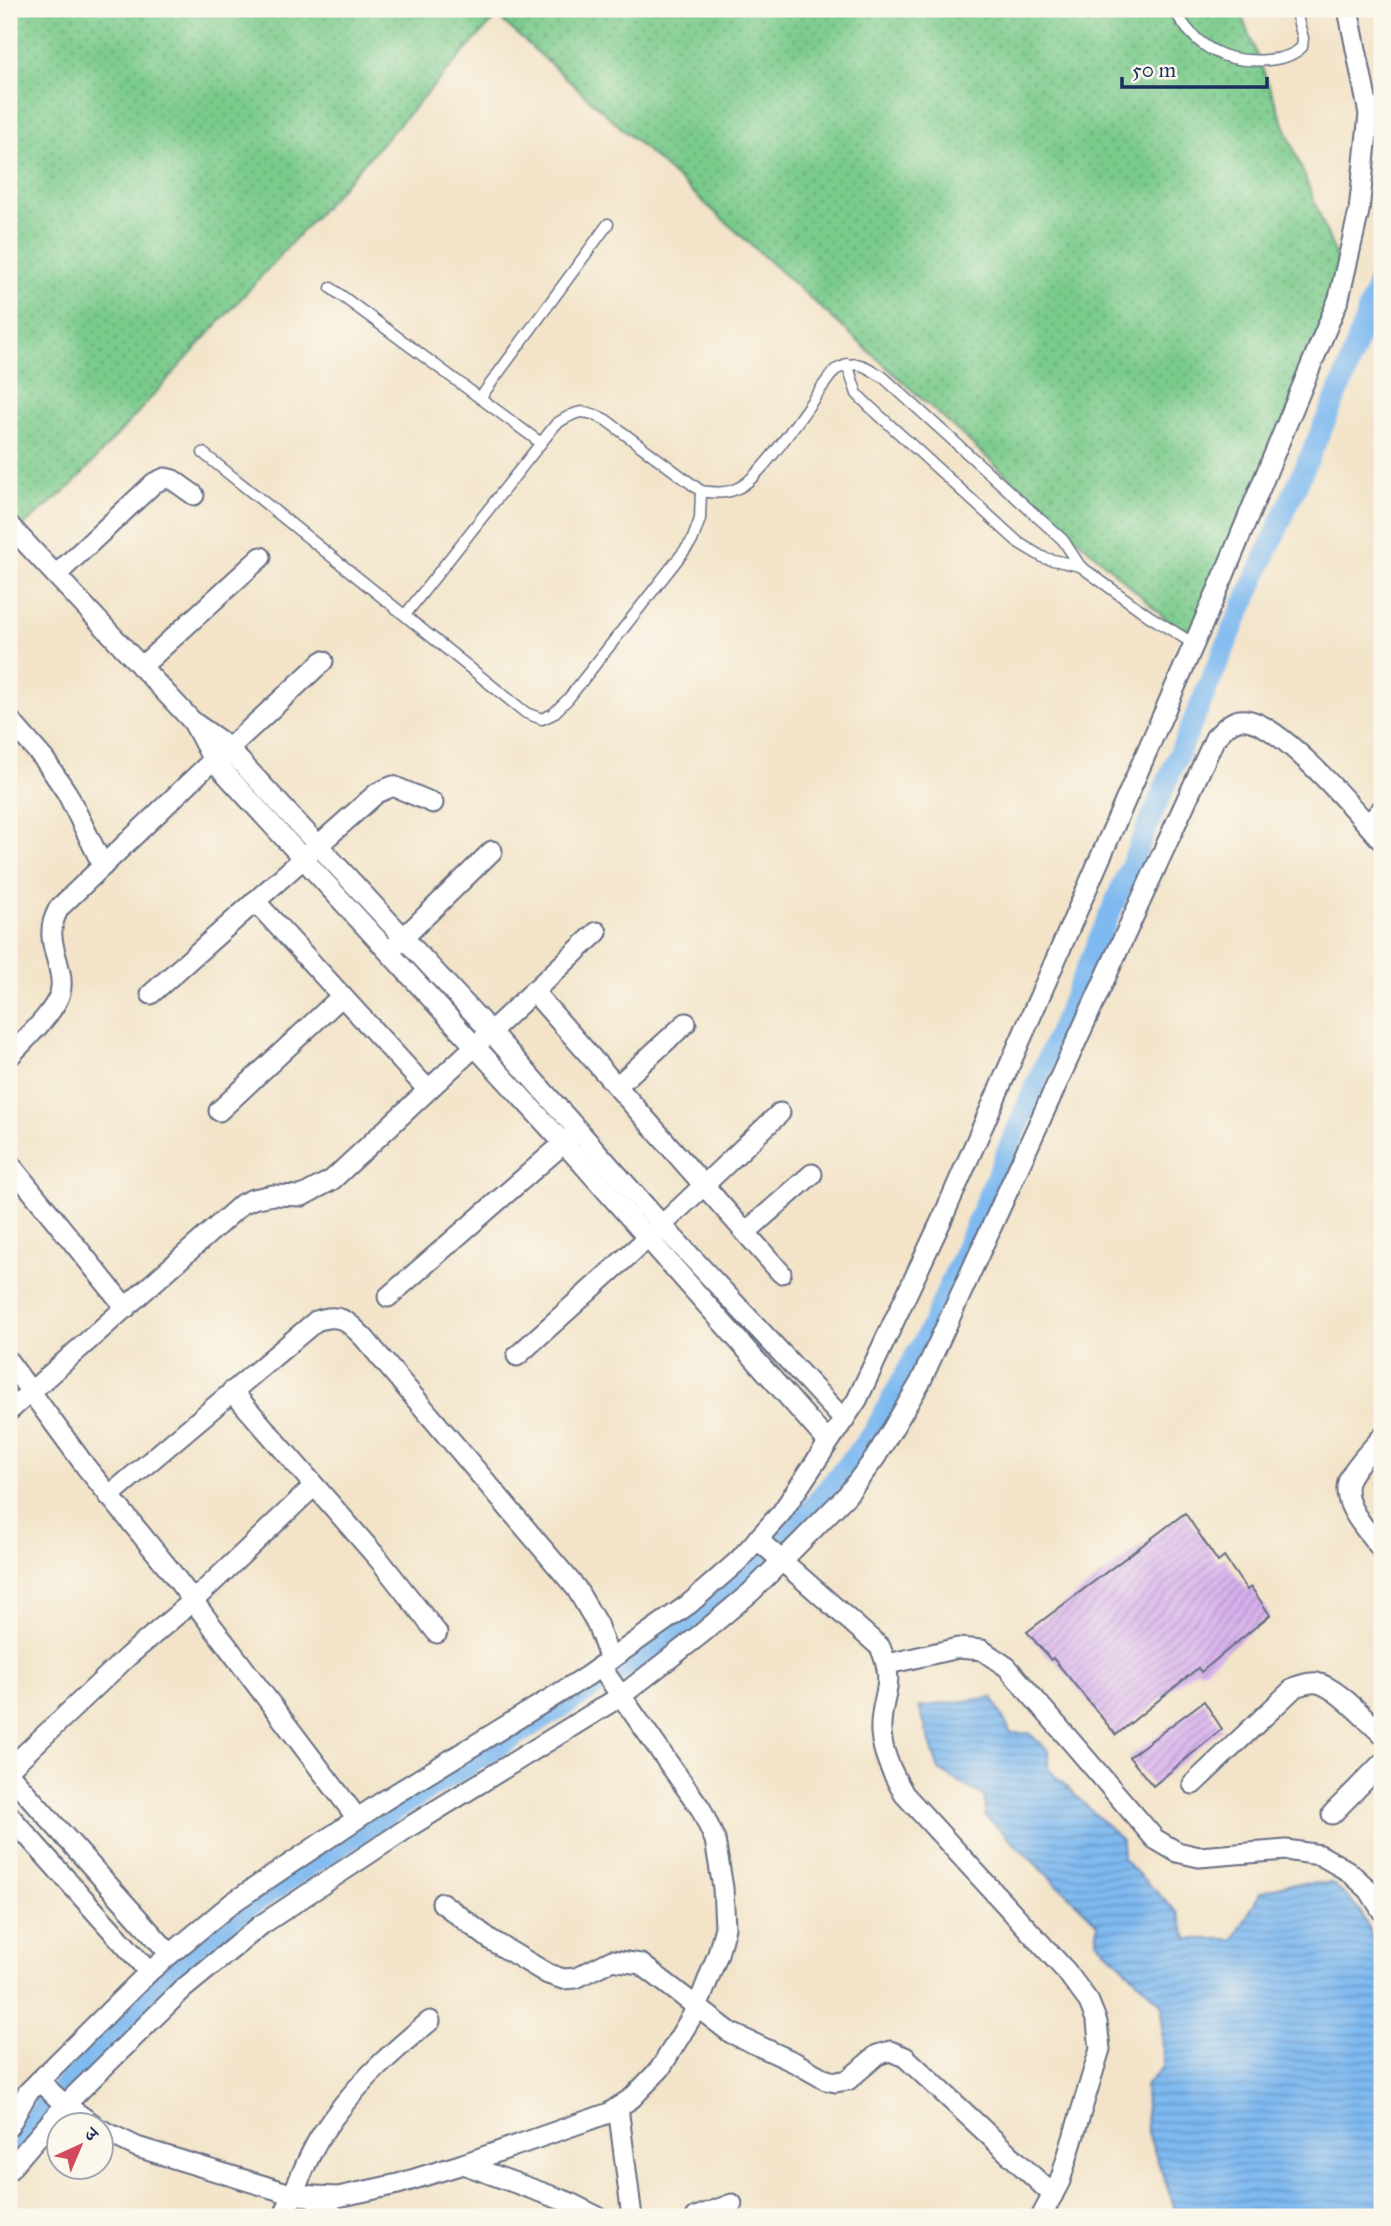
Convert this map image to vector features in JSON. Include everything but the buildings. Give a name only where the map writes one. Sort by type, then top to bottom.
[{"type":"street","points":[[770,1550],[782,1513],[857,1400],[943,1217],[1194,644],[1339,298],[1359,211],[1369,114],[1348,9]]},
{"type":"street","points":[[56,575],[155,483],[165,478],[173,480],[194,495]]},
{"type":"street","points":[[9,525],[193,722],[303,860],[473,1046],[571,1137]]},
{"type":"street","points":[[141,667],[261,557]]},
{"type":"street","points":[[9,1058],[60,995],[61,983],[52,924],[59,908],[323,662]]},
{"type":"street","points":[[9,719],[44,760],[67,793],[103,866]]},
{"type":"street","points":[[9,2126],[149,1972],[232,1903],[357,1818],[611,1677],[701,1634],[770,1550],[847,1495],[875,1458],[920,1383],[1215,738],[1228,724],[1245,719],[1275,733],[1319,772],[1382,841]]},
{"type":"street","points":[[221,755],[319,846],[491,1031],[571,1137],[655,1231],[828,1443]]},
{"type":"street","points":[[151,994],[377,793],[393,786],[433,803]]},
{"type":"street","points":[[1368,825],[1382,809]]},
{"type":"street","points":[[388,953],[492,851]]},
{"type":"street","points":[[255,901],[428,1090]]},
{"type":"street","points":[[9,1411],[242,1204],[273,1195],[302,1196],[332,1180],[597,932]]},
{"type":"street","points":[[533,991],[781,1273]]},
{"type":"street","points":[[219,1111],[342,996]]},
{"type":"street","points":[[617,1086],[686,1023]]},
{"type":"street","points":[[517,1356],[780,1113]]},
{"type":"street","points":[[388,1297],[571,1137]]},
{"type":"street","points":[[9,1163],[126,1308]]},
{"type":"street","points":[[746,1232],[812,1174]]},
{"type":"street","points":[[655,1231],[844,1420]]},
{"type":"street","points":[[109,1496],[316,1321],[330,1317],[346,1320],[576,1588],[597,1624],[611,1677],[701,1810],[715,1840],[723,1888],[725,1927],[718,1954],[697,2008],[660,2069],[632,2098],[608,2113],[463,2164],[398,2184],[338,2197],[303,2195],[136,2147],[116,2137]]},
{"type":"street","points":[[9,1362],[357,1818]]},
{"type":"street","points":[[232,1391],[381,1562],[437,1633]]},
{"type":"street","points":[[1382,1437],[1349,1478],[1348,1492],[1351,1507],[1382,1550]]},
{"type":"street","points":[[9,1769],[314,1486]]},
{"type":"street","points":[[770,1550],[880,1647],[888,1664],[890,1681],[881,1732],[887,1765],[904,1794],[1066,1971],[1089,2002],[1097,2022],[1100,2049],[1060,2181],[1041,2217]]},
{"type":"street","points":[[9,2170],[41,2092],[183,1989],[261,1925],[409,1828],[611,1677],[738,1560],[770,1550]]},
{"type":"street","points":[[888,1664],[958,1648],[982,1650],[1007,1667],[1155,1839],[1177,1852],[1199,1857],[1286,1850],[1320,1855],[1348,1871],[1369,1890],[1382,1911]]},
{"type":"street","points":[[1193,1784],[1295,1687],[1309,1683],[1319,1683],[1336,1692],[1382,1734]]},
{"type":"street","points":[[1332,1814],[1382,1763]]},
{"type":"street","points":[[9,1774],[170,1954]]},
{"type":"street","points":[[9,1815],[149,1972]]},
{"type":"street","points":[[442,1903],[491,1940],[548,1974],[563,1979],[576,1978],[612,1960],[641,1964],[731,2033],[826,2080],[848,2080],[877,2055],[890,2051],[905,2057],[1053,2195]]},
{"type":"street","points":[[284,2217],[303,2195],[320,2136],[342,2105],[380,2063],[430,2021]]},
{"type":"street","points":[[41,2092],[70,2110]]},
{"type":"street","points":[[618,2108],[632,2217]]},
{"type":"street","points":[[463,2164],[568,2202],[598,2217]]},
{"type":"street","points":[[303,2195],[336,2217]]},
{"type":"street","points":[[696,2217],[732,2204]]},
{"type":"lane","points":[[1174,9],[1179,19],[1200,42],[1223,57],[1245,62],[1290,56],[1303,47],[1295,9]]},
{"type":"lane","points":[[480,398],[608,225]]},
{"type":"lane","points":[[331,288],[541,443]]},
{"type":"lane","points":[[847,364],[858,394],[868,405],[1019,543],[1044,558],[1080,566]]},
{"type":"lane","points":[[405,615],[556,424],[572,413],[591,412],[607,420],[701,491],[719,493],[740,488],[759,472],[835,370],[847,364],[863,364],[883,377],[1063,540],[1080,566],[1149,616],[1194,644]]},
{"type":"lane","points":[[203,453],[526,713],[542,719],[553,714],[568,699],[692,541],[700,519],[701,491]]},
{"type":"green space","points":[[9,9],[1239,9],[1344,277],[1194,644],[497,16],[72,485],[9,538]]},
{"type":"water","points":[[992,1697],[1011,1733],[1029,1733],[1048,1751],[1048,1769],[1122,1840],[1123,1859],[1178,1913],[1188,1939],[1234,1939],[1260,1893],[1287,1884],[1332,1883],[1360,1910],[1382,1958],[1382,2217],[1178,2217],[1147,2131],[1145,2086],[1163,2067],[1162,2004],[1097,1941],[1097,1923],[985,1815],[985,1797],[939,1770],[919,1707]]},
{"type":"waterway","points":[[9,2149],[45,2104],[84,2066],[159,1982],[205,1940],[256,1902],[391,1813],[600,1684],[672,1636],[760,1563],[799,1523],[873,1433],[932,1325],[1235,624],[1345,377],[1382,270]]}]
